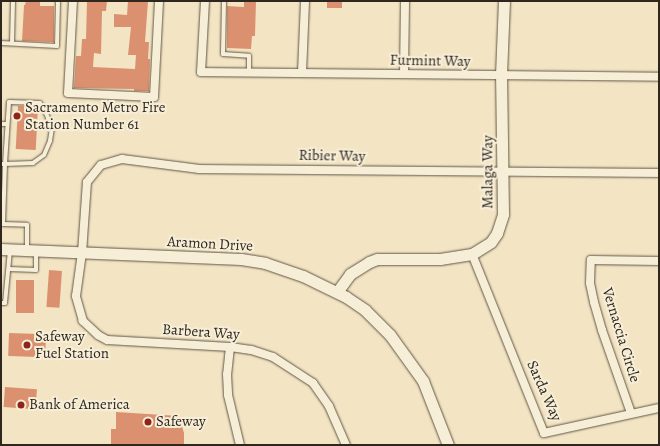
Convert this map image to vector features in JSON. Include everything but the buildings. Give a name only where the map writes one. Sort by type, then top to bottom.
[{"type":"street","points":[[74,1],[68,93],[154,97],[159,1]]},
{"type":"street","name":"Furmint Way","points":[[205,1],[201,72],[659,77]]},
{"type":"street","points":[[302,73],[305,1]]},
{"type":"street","points":[[404,74],[405,1]]},
{"type":"street","name":"Malaga Way","points":[[337,292],[350,274],[377,259],[440,259],[472,254],[491,242],[501,222],[503,214],[504,172],[501,75],[504,1]]},
{"type":"street","name":"Ribier Way","points":[[82,254],[87,182],[101,165],[122,159],[199,169],[659,173]]},
{"type":"street","name":"Aramon Drive","points":[[6,250],[241,259],[288,270],[337,292],[365,310],[390,335],[408,358],[423,381],[448,445]]},
{"type":"street","name":"Barbera Way","points":[[82,254],[76,296],[84,321],[98,335],[108,340],[230,347],[273,357],[313,383],[329,406],[346,445]]},
{"type":"street","name":"Sarda Way","points":[[472,254],[544,433],[659,408]]},
{"type":"street","name":"Vernaccia Circle","points":[[631,413],[602,330],[594,302],[590,283],[591,260],[659,261]]},
{"type":"street","points":[[230,347],[227,374],[228,395],[240,445]]},
{"type":"lane","points":[[12,43],[13,1]]},
{"type":"lane","points":[[1,43],[57,46],[58,1]]},
{"type":"lane","points":[[224,1],[223,54],[249,56],[250,72]]},
{"type":"lane","points":[[3,164],[33,162],[44,156],[50,141],[52,128],[40,103],[9,102],[3,164],[3,224],[27,225],[36,270],[9,269]]},
{"type":"lane","points":[[1,124],[7,124]]},
{"type":"lane","points":[[1,303],[5,303],[9,269],[6,250]]},
{"type":"place","name":"Sacramento Metro Fire Station Number 61","points":[[17,116]]},
{"type":"place","name":"Safeway Fuel Station","points":[[27,345]]},
{"type":"place","name":"Bank of America","points":[[21,405]]},
{"type":"place","name":"Safeway","points":[[148,422]]}]
